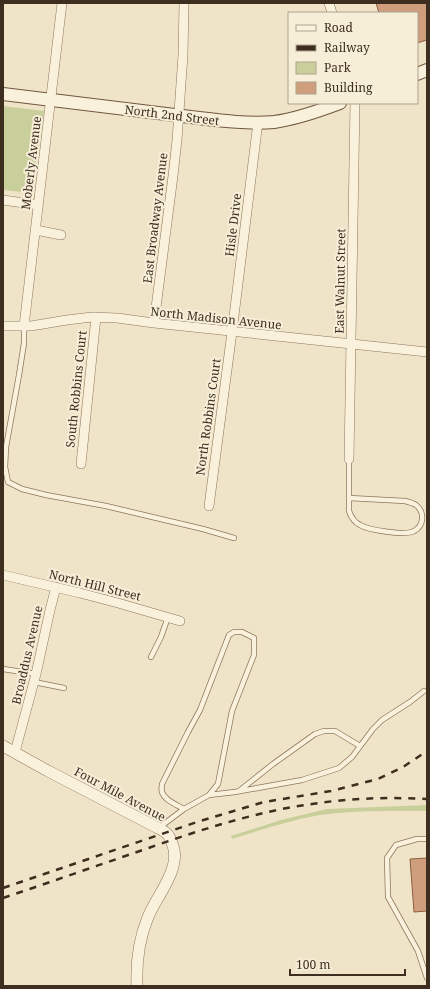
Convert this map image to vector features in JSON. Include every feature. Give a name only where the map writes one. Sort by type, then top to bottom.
[{"type":"main road","name":"North 2nd Street","points":[[3,94],[231,122],[276,121],[314,113],[337,104]]},
{"type":"street","name":"Moberly Avenue","points":[[24,326],[62,3]]},
{"type":"street","name":"East Broadway Avenue","points":[[154,323],[173,176],[179,116],[183,55],[184,3]]},
{"type":"street","name":"East Walnut Street","points":[[349,459],[355,104]]},
{"type":"street","name":"Hisle Drive","points":[[232,332],[258,122]]},
{"type":"street","points":[[3,200],[38,205]]},
{"type":"street","points":[[36,230],[61,235]]},
{"type":"street","name":"North Madison Avenue","points":[[3,326],[24,326],[79,318],[117,318],[232,332],[427,352]]},
{"type":"street","name":"South Robbins Court","points":[[81,464],[96,318]]},
{"type":"street","name":"North Robbins Court","points":[[209,506],[232,332]]},
{"type":"street","name":"North Hill Street","points":[[3,576],[56,587],[180,621]]},
{"type":"street","name":"Broaddus Avenue","points":[[15,752],[35,678],[56,587]]},
{"type":"street","name":"Four Mile Avenue","points":[[3,746],[158,828],[166,833],[171,840],[174,848],[175,861],[144,927],[137,961],[137,986]]},
{"type":"lane","points":[[24,326],[24,343],[6,447],[5,467],[8,482],[46,495],[106,506],[203,529],[234,538]]},
{"type":"lane","points":[[349,459],[349,498],[349,511],[352,517],[359,524],[366,528],[403,534],[415,531],[422,524],[423,517],[421,511],[418,506],[412,503],[405,501],[349,498]]},
{"type":"lane","points":[[152,657],[162,637],[168,617]]},
{"type":"lane","points":[[158,828],[184,809],[209,795],[218,784],[232,711],[254,655],[254,638],[242,632],[234,632],[229,635],[200,710],[162,784],[162,792],[166,797],[184,809]]},
{"type":"lane","points":[[3,669],[64,688]]},
{"type":"lane","points":[[209,795],[238,792],[302,780],[339,768],[352,757],[373,729],[382,720],[424,691]]},
{"type":"lane","points":[[238,792],[273,764],[316,734],[324,731],[335,731],[360,746]]},
{"type":"lane","points":[[427,839],[418,839],[396,845],[387,858],[388,897],[418,952],[427,978]]},
{"type":"green space","points":[[3,106],[44,111],[32,193],[3,190]]},
{"type":"green space","points":[[427,805],[427,811],[385,811],[320,815],[287,822],[232,839],[231,836],[281,820],[327,809]]},
{"type":"building","points":[[376,3],[427,3],[427,40],[418,43],[418,12],[379,12]]},
{"type":"building","points":[[427,858],[427,911],[414,912],[410,859]]},
{"type":"railway","points":[[3,888],[200,821],[264,802],[331,791],[378,779],[403,767],[427,751]]},
{"type":"railway","points":[[3,898],[180,837],[246,817],[341,800],[384,798],[427,799]]}]
